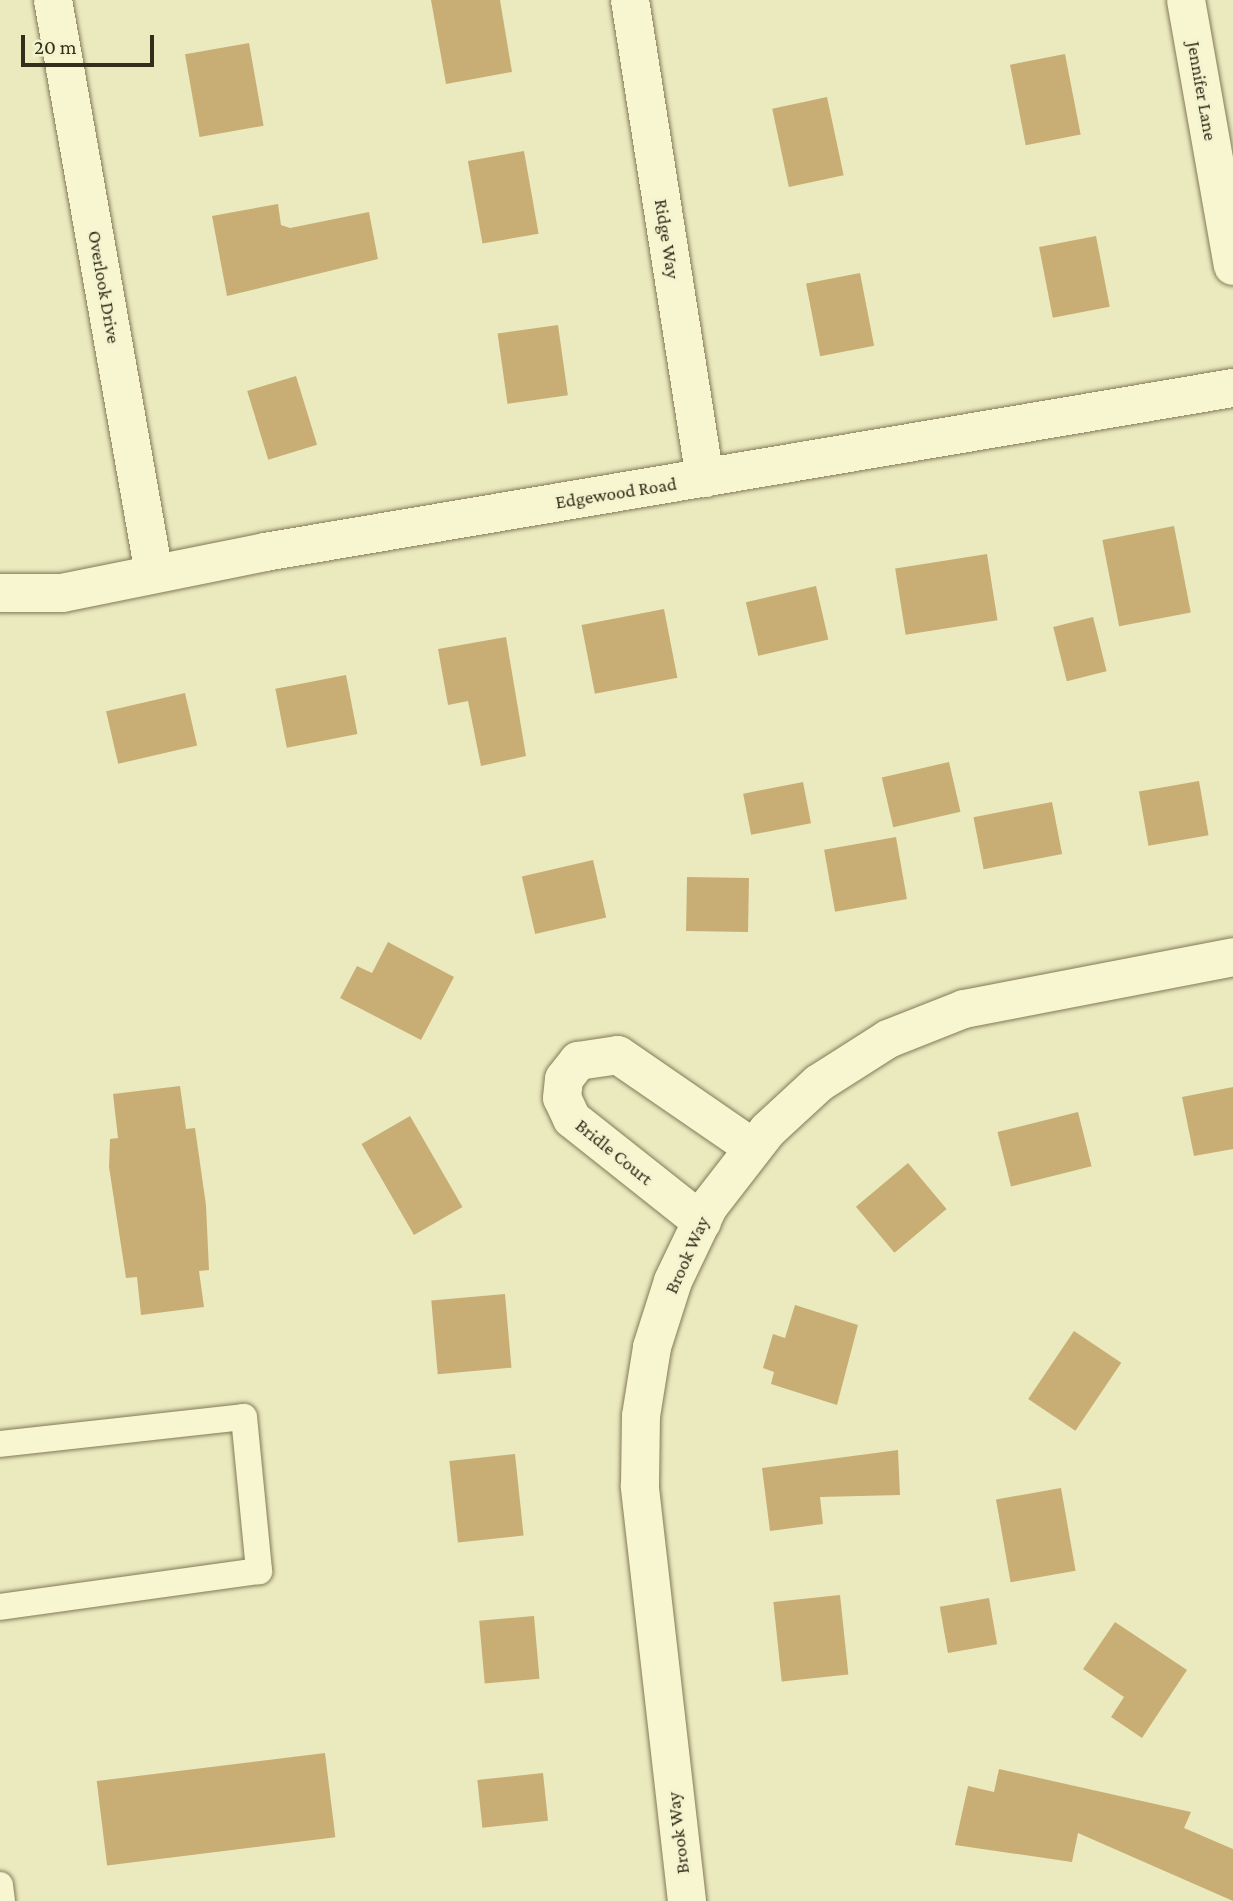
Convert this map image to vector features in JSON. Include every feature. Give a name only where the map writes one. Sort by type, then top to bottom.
[{"type":"street","name":"Overlook Drive","points":[[53,0],[154,574]]},
{"type":"street","name":"Ridge Way","points":[[630,0],[705,478]]},
{"type":"street","name":"Jennifer Lane","points":[[1186,0],[1233,265]]},
{"type":"street","name":"Edgewood Road","points":[[0,593],[62,593],[154,574],[1233,388]]},
{"type":"street","name":"Brook Way","points":[[687,1901],[642,1499],[641,1416],[652,1347],[673,1281],[702,1222],[752,1147],[819,1083],[888,1039],[964,1009],[1233,957]]},
{"type":"street","name":"Bridle Court","points":[[702,1222],[572,1119],[562,1098],[564,1079],[578,1060],[618,1055],[752,1147]]},
{"type":"lane","points":[[0,1444],[244,1418],[259,1571],[0,1607]]},
{"type":"lane","points":[[0,1885],[2,1901]]},
{"type":"building","points":[[431,0],[500,0],[512,72],[446,84]]},
{"type":"building","points":[[249,43],[264,126],[200,137],[185,54]]},
{"type":"building","points":[[1065,54],[1081,134],[1026,145],[1010,65]]},
{"type":"building","points":[[827,97],[844,175],[789,187],[772,109]]},
{"type":"building","points":[[524,151],[539,234],[482,244],[468,161]]},
{"type":"building","points":[[278,204],[281,225],[290,228],[369,212],[378,259],[227,296],[212,216]]},
{"type":"building","points":[[1096,236],[1110,307],[1053,318],[1039,247]]},
{"type":"building","points":[[860,273],[874,346],[820,356],[806,283]]},
{"type":"building","points":[[558,325],[568,395],[507,404],[498,333]]},
{"type":"building","points":[[296,376],[317,445],[268,460],[247,391]]},
{"type":"building","points":[[1174,526],[1191,612],[1119,626],[1102,540]]},
{"type":"building","points":[[987,554],[997,620],[906,635],[895,569]]},
{"type":"building","points":[[816,586],[828,640],[758,656],[746,602]]},
{"type":"building","points":[[664,609],[677,678],[595,694],[582,625]]},
{"type":"building","points":[[1093,617],[1107,671],[1067,681],[1053,627]]},
{"type":"building","points":[[506,637],[526,756],[481,766],[468,701],[448,705],[438,649]]},
{"type":"building","points":[[346,675],[357,734],[287,748],[275,689]]},
{"type":"building","points":[[185,693],[197,746],[118,764],[106,711]]},
{"type":"building","points":[[949,762],[960,812],[893,827],[882,778]]},
{"type":"building","points":[[1199,781],[1209,835],[1148,846],[1139,792]]},
{"type":"building","points":[[803,782],[811,823],[751,835],[743,794]]},
{"type":"building","points":[[1052,802],[1062,854],[984,869],[973,817]]},
{"type":"building","points":[[896,837],[907,899],[835,912],[824,850]]},
{"type":"building","points":[[593,860],[606,917],[535,934],[522,876]]},
{"type":"building","points":[[687,877],[749,878],[748,932],[686,931]]},
{"type":"building","points":[[388,942],[454,977],[421,1040],[340,998],[357,966],[372,973]]},
{"type":"building","points":[[180,1086],[186,1129],[195,1128],[206,1205],[209,1270],[199,1271],[204,1307],[141,1315],[137,1277],[126,1278],[109,1167],[110,1139],[118,1138],[113,1094]]},
{"type":"building","points":[[1233,1087],[1233,1149],[1194,1156],[1182,1097]]},
{"type":"building","points":[[1078,1112],[1092,1166],[1011,1186],[997,1132]]},
{"type":"building","points":[[410,1116],[462,1207],[414,1235],[362,1144]]},
{"type":"building","points":[[908,1163],[947,1209],[894,1253],[856,1207]]},
{"type":"building","points":[[505,1294],[511,1368],[438,1374],[431,1300]]},
{"type":"building","points":[[795,1305],[858,1325],[837,1405],[771,1384],[774,1372],[763,1368],[773,1334],[785,1338]]},
{"type":"building","points":[[1074,1331],[1121,1363],[1075,1431],[1028,1399]]},
{"type":"building","points":[[898,1450],[900,1495],[820,1497],[823,1524],[770,1531],[762,1468]]},
{"type":"building","points":[[515,1454],[524,1536],[458,1542],[449,1461]]},
{"type":"building","points":[[1061,1488],[1076,1571],[1011,1582],[996,1499]]},
{"type":"building","points":[[840,1595],[848,1675],[782,1682],[773,1602]]},
{"type":"building","points":[[989,1598],[997,1644],[948,1653],[940,1607]]},
{"type":"building","points":[[534,1616],[539,1679],[485,1684],[479,1621]]},
{"type":"building","points":[[1115,1622],[1187,1670],[1142,1738],[1111,1717],[1124,1697],[1083,1669]]},
{"type":"building","points":[[325,1753],[335,1837],[107,1865],[97,1781]]},
{"type":"building","points":[[999,1769],[1191,1812],[1184,1828],[1233,1849],[1233,1901],[1078,1833],[1072,1862],[955,1845],[968,1786],[994,1792]]},
{"type":"building","points":[[543,1773],[548,1821],[482,1828],[477,1780]]}]
